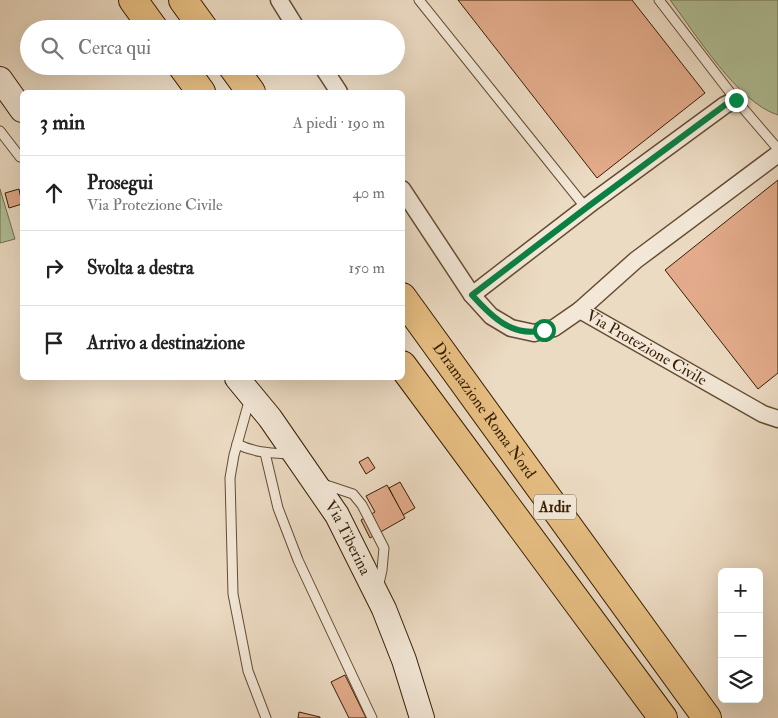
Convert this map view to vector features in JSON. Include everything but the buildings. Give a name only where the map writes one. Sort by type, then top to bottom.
[{"type":"highway","points":[[133,0],[147,20]]},
{"type":"highway","points":[[183,0],[197,20]]},
{"type":"highway","points":[[189,75],[200,90]]},
{"type":"highway","points":[[239,75],[250,90]]},
{"type":"highway","name":"Diramazione Roma Nord","points":[[405,300],[707,718]]},
{"type":"highway","name":"A1dir","points":[[405,369],[663,718]]},
{"type":"main road","points":[[0,79],[20,107]]},
{"type":"main road","name":"Via Tiberina","points":[[244,386],[295,454],[337,515],[377,593],[395,636],[422,718]]},
{"type":"street","points":[[279,0],[292,20]]},
{"type":"street","points":[[328,75],[338,90]]},
{"type":"street","points":[[472,295],[725,105],[736,100]]},
{"type":"street","points":[[580,310],[636,260],[778,154]]},
{"type":"street","name":"Via Protezione Civile","points":[[405,194],[472,295],[491,316],[512,328],[534,333],[554,328],[580,310],[763,414],[778,419]]},
{"type":"lane","points":[[419,0],[586,208]]},
{"type":"lane","points":[[659,0],[736,100],[778,149]]},
{"type":"lane","points":[[0,131],[20,156]]},
{"type":"lane","points":[[244,386],[237,444],[230,478],[233,594],[248,671],[266,718]]},
{"type":"lane","points":[[237,444],[250,451],[295,454]]},
{"type":"lane","points":[[265,453],[278,508],[298,560],[372,718]]},
{"type":"green space","points":[[670,0],[778,0],[778,115],[763,108],[733,82],[718,65]]},
{"type":"green space","points":[[0,189],[15,239],[0,243]]},
{"type":"route","points":[[544,330],[534,333],[512,328],[491,316],[472,295],[725,105],[736,100]]}]
